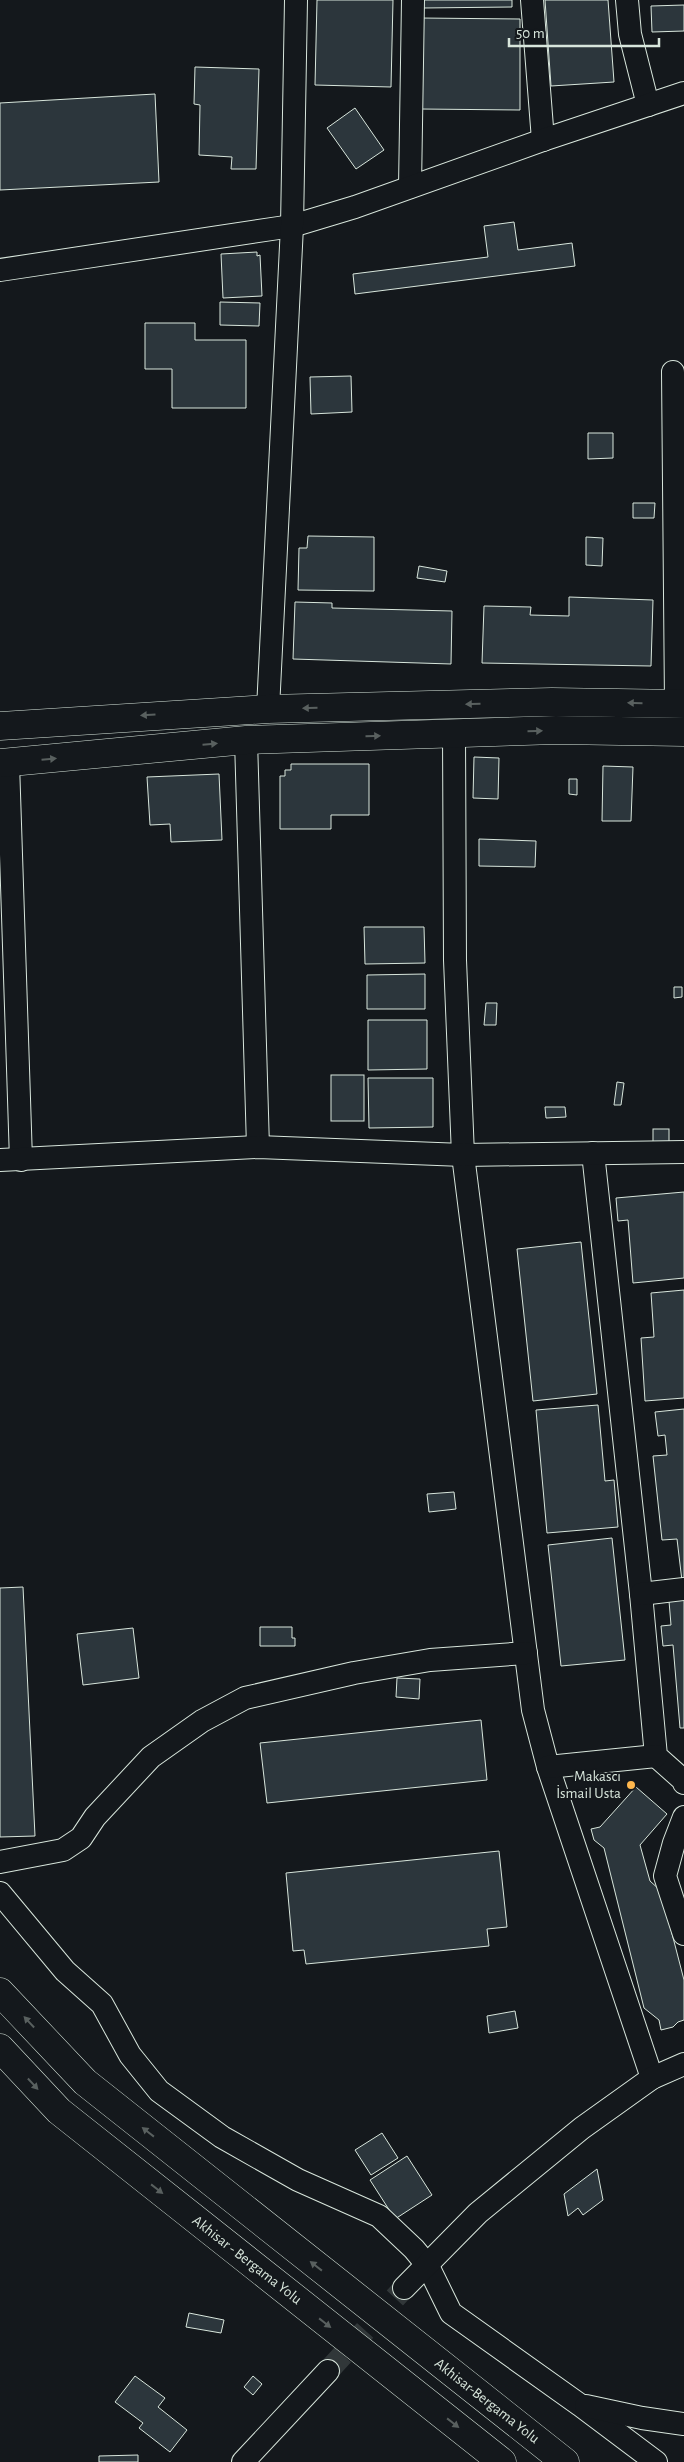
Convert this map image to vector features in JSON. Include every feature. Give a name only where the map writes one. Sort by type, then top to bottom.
[{"type":"main road","points":[[0,726],[268,709],[552,702],[680,704]]},
{"type":"main road","points":[[4,763],[246,740],[556,730],[684,732]]},
{"type":"main road","name":"Akhisar-Bergama Yolu","points":[[0,1992],[85,2082],[565,2462]]},
{"type":"main road","name":"Akhisar - Bergama Yolu","points":[[0,2048],[59,2111],[502,2462]]},
{"type":"street","points":[[268,709],[292,226],[296,0]]},
{"type":"street","points":[[410,187],[413,0]]},
{"type":"street","points":[[532,0],[543,140]]},
{"type":"street","points":[[628,0],[630,34],[648,105]]},
{"type":"street","points":[[0,270],[292,226],[354,207],[543,140],[684,93]]},
{"type":"street","points":[[673,372],[680,704]]},
{"type":"street","points":[[454,733],[455,960],[463,1155],[533,1710],[548,1767],[652,2078]]},
{"type":"street","points":[[246,740],[258,1147]]},
{"type":"street","points":[[4,763],[10,1160],[258,1147],[463,1155],[684,1152]]},
{"type":"street","points":[[593,1153],[641,1594],[656,1756],[684,1783]]},
{"type":"street","points":[[641,1594],[684,1589]]},
{"type":"street","points":[[0,1862],[63,1850],[80,1838],[95,1817],[151,1757],[202,1721],[244,1698],[354,1673],[430,1660],[526,1652]]},
{"type":"street","points":[[548,1767],[656,1756]]},
{"type":"street","points":[[684,1817],[674,1843],[665,1876],[684,1934]]},
{"type":"street","points":[[0,1893],[65,1971],[102,2004],[130,2055],[159,2091],[222,2137],[298,2180],[379,2216],[414,2248],[428,2266],[450,2313],[580,2405],[656,2462]]},
{"type":"street","points":[[404,2288],[428,2266],[478,2213],[582,2128],[652,2078],[684,2064]]},
{"type":"street","points":[[243,2462],[328,2371]]},
{"type":"street","points":[[580,2405],[642,2418],[684,2424]]},
{"type":"building","points":[[317,0],[393,0],[391,87],[315,85]]},
{"type":"building","points":[[423,0],[512,0],[512,7],[423,8]]},
{"type":"building","points":[[545,0],[608,0],[614,82],[551,86]]},
{"type":"building","points":[[684,5],[684,31],[652,32],[651,6]]},
{"type":"building","points":[[420,18],[520,19],[520,110],[420,109]]},
{"type":"building","points":[[195,67],[259,69],[256,169],[231,169],[232,157],[199,155],[200,105],[194,104]]},
{"type":"building","points":[[155,94],[159,182],[0,190],[0,103]]},
{"type":"building","points":[[355,108],[384,150],[356,169],[327,128]]},
{"type":"building","points":[[514,222],[518,250],[572,243],[575,266],[355,294],[353,274],[488,257],[484,226]]},
{"type":"building","points":[[257,252],[257,256],[260,255],[262,296],[223,298],[221,254]]},
{"type":"building","points":[[220,302],[260,303],[259,326],[220,325]]},
{"type":"building","points":[[145,323],[195,323],[195,340],[246,340],[246,408],[172,408],[172,369],[145,369]]},
{"type":"building","points":[[351,376],[352,412],[311,414],[310,377]]},
{"type":"building","points":[[588,433],[613,433],[613,458],[588,459]]},
{"type":"building","points":[[633,503],[655,503],[654,518],[633,518]]},
{"type":"building","points":[[308,536],[374,537],[374,591],[298,590],[299,548],[307,548]]},
{"type":"building","points":[[586,537],[603,538],[602,566],[586,565]]},
{"type":"building","points":[[419,566],[447,571],[445,582],[417,578]]},
{"type":"building","points":[[569,597],[653,600],[651,666],[482,663],[484,606],[531,607],[530,615],[569,616]]},
{"type":"building","points":[[295,602],[332,603],[332,608],[452,611],[451,664],[293,659]]},
{"type":"building","points":[[474,757],[499,758],[498,799],[473,798]]},
{"type":"building","points":[[291,764],[369,764],[369,815],[331,815],[331,829],[280,829],[280,776],[285,776],[285,770],[291,770]]},
{"type":"building","points":[[603,766],[633,767],[631,821],[602,821]]},
{"type":"building","points":[[219,774],[222,840],[171,842],[170,824],[150,825],[147,777]]},
{"type":"building","points":[[569,779],[577,779],[577,795],[569,794]]},
{"type":"building","points":[[479,839],[536,841],[535,867],[479,866]]},
{"type":"building","points":[[364,927],[424,927],[425,963],[365,964]]},
{"type":"building","points":[[425,974],[425,1009],[367,1009],[367,975]]},
{"type":"building","points":[[674,987],[682,987],[682,997],[674,998]]},
{"type":"building","points":[[486,1003],[497,1003],[496,1025],[484,1025]]},
{"type":"building","points":[[368,1020],[427,1020],[427,1069],[368,1070]]},
{"type":"building","points":[[331,1075],[364,1075],[364,1121],[331,1121]]},
{"type":"building","points":[[368,1078],[433,1078],[433,1127],[369,1128]]},
{"type":"building","points":[[617,1082],[624,1083],[621,1105],[614,1105]]},
{"type":"building","points":[[545,1107],[565,1107],[566,1117],[546,1118]]},
{"type":"building","points":[[653,1129],[669,1129],[669,1149],[653,1149]]},
{"type":"building","points":[[684,1192],[684,1278],[633,1283],[628,1220],[618,1221],[616,1198]]},
{"type":"building","points":[[581,1242],[597,1394],[533,1401],[517,1249]]},
{"type":"building","points":[[684,1290],[684,1398],[645,1401],[641,1338],[654,1337],[651,1293]]},
{"type":"building","points":[[598,1405],[605,1481],[614,1480],[618,1527],[547,1533],[536,1410]]},
{"type":"building","points":[[684,1409],[684,1581],[682,1581],[677,1539],[662,1540],[653,1456],[667,1455],[665,1435],[658,1436],[655,1412]]},
{"type":"building","points":[[454,1492],[456,1509],[429,1512],[427,1494]]},
{"type":"building","points":[[612,1538],[625,1660],[561,1666],[548,1545]]},
{"type":"building","points":[[23,1587],[35,1836],[0,1837],[0,1588]]},
{"type":"building","points":[[684,1600],[684,1728],[680,1728],[673,1645],[663,1646],[661,1626],[671,1625],[669,1601]]},
{"type":"building","points":[[260,1627],[292,1627],[292,1638],[295,1638],[295,1646],[260,1646]]},
{"type":"building","points":[[133,1628],[139,1678],[83,1685],[77,1634]]},
{"type":"building","points":[[397,1678],[420,1679],[419,1699],[396,1697]]},
{"type":"building","points":[[481,1720],[487,1780],[267,1803],[260,1743]]},
{"type":"building","points":[[636,1787],[667,1814],[640,1845],[650,1881],[661,1891],[684,1980],[684,2020],[678,2022],[673,2027],[661,2030],[659,2020],[644,2008],[604,1848],[594,1840],[591,1829],[600,1827]]},
{"type":"building","points":[[499,1851],[507,1927],[487,1929],[489,1946],[306,1964],[304,1950],[293,1951],[286,1873]]},
{"type":"building","points":[[515,2011],[518,2028],[489,2033],[487,2016]]},
{"type":"building","points":[[382,2133],[398,2158],[371,2175],[355,2150]]},
{"type":"building","points":[[407,2156],[432,2195],[395,2219],[370,2180]]},
{"type":"building","points":[[597,2169],[603,2200],[583,2215],[578,2208],[568,2216],[564,2194]]},
{"type":"building","points":[[189,2313],[224,2320],[221,2333],[186,2327]]},
{"type":"building","points":[[135,2376],[165,2398],[158,2407],[187,2430],[170,2452],[139,2428],[143,2423],[115,2402]]},
{"type":"building","points":[[253,2376],[262,2384],[253,2395],[244,2387]]},
{"type":"building","points":[[138,2455],[138,2462],[99,2462],[99,2456]]},
{"type":"tunnel","points":[[328,2371],[404,2288]]},
{"type":"place","name":"Makascı İsmail Usta","points":[[631,1785]]}]
